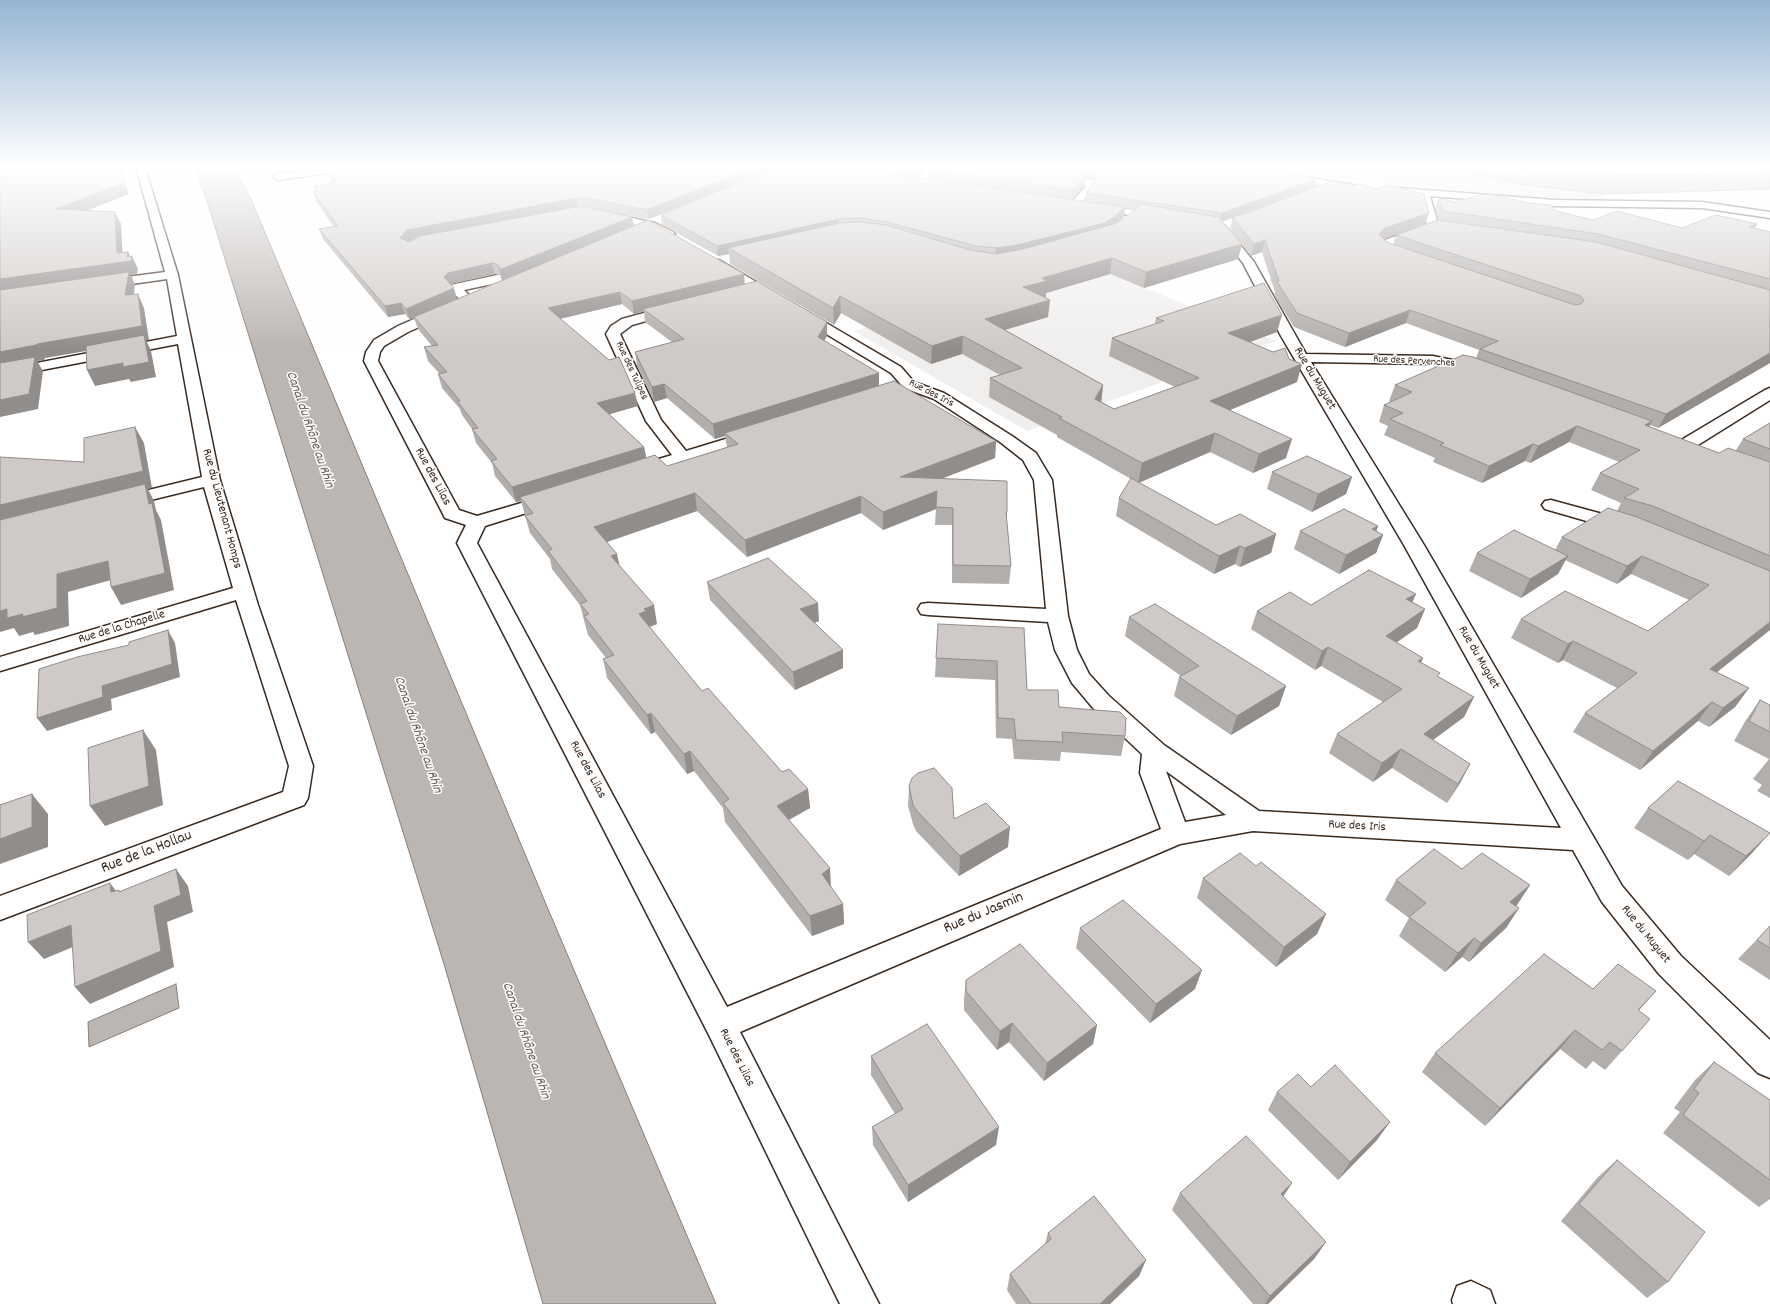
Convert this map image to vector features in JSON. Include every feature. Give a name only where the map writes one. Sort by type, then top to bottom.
[{"type":"street","name":"Rue du Lieutenant Homps","points":[[158,228],[172,275],[211,480],[244,592],[301,766],[295,798]]},
{"type":"street","points":[[632,233],[643,228]]},
{"type":"street","points":[[664,228],[678,239]]},
{"type":"street","name":"Rue du Muguet","points":[[1223,228],[1248,262],[1302,358],[1414,545],[1612,894],[1670,966],[1770,1062]]},
{"type":"street","points":[[1418,262],[1390,252],[1383,247],[1386,243],[1437,228]]},
{"type":"street","name":"Rue des Iris","points":[[731,258],[713,260],[896,370],[902,388],[939,396],[1019,448],[1030,457],[1043,480],[1057,616],[1066,650],[1080,678],[1101,702],[1156,751],[1253,821],[1581,840]]},
{"type":"street","name":"Rue des Lilas","points":[[469,301],[455,288],[542,271],[389,336],[375,347],[371,356],[371,361],[452,514],[477,522],[467,543],[720,1025],[860,1304]]},
{"type":"street","points":[[94,286],[172,275]]},
{"type":"street","points":[[737,294],[760,288]]},
{"type":"street","name":"Rue des Tulipes","points":[[682,457],[654,421],[614,334],[616,329],[628,322],[684,307]]},
{"type":"street","points":[[0,374],[184,339]]},
{"type":"street","name":"Rue des Pervenches","points":[[1302,358],[1447,362],[1471,367],[1493,375]]},
{"type":"street","points":[[1684,446],[1770,393]]},
{"type":"street","points":[[622,477],[770,430]]},
{"type":"street","points":[[106,506],[211,480]]},
{"type":"street","points":[[477,522],[568,494]]},
{"type":"street","points":[[1551,504],[1635,529]]},
{"type":"street","name":"Rue de la Chapelle","points":[[0,664],[244,592]]},
{"type":"street","points":[[928,609],[1057,616]]},
{"type":"street","points":[[1156,751],[1153,773],[1176,834]]},
{"type":"street","name":"Rue de la Hollau","points":[[0,908],[295,798]]},
{"type":"street","name":"Rue du Jasmin","points":[[720,1025],[1176,834],[1253,821]]},
{"type":"shaded area","points":[[1110,274],[1276,341],[1027,431],[854,331],[1006,288]]},
{"type":"water","name":"Canal du Rhône au Rhin","points":[[215,228],[263,228],[548,909],[716,1304],[543,1304],[444,964]]},
{"type":"water","points":[[176,984],[179,1008],[89,1047],[88,1022]]},
{"type":"building","points":[[0,228],[116,228],[117,253],[128,252],[127,257],[132,256],[131,261],[0,279]]},
{"type":"building","points":[[418,228],[407,230],[400,238],[409,242],[420,236],[464,228],[605,228],[499,270],[500,268],[498,265],[492,263],[448,273],[444,277],[454,288],[406,309],[401,303],[385,306],[319,229]]},
{"type":"building","points":[[629,228],[662,228],[744,274],[632,301],[620,292],[548,308],[609,360],[619,357],[635,393],[597,403],[644,447],[512,487],[491,461],[497,459],[472,429],[478,428],[457,401],[460,401],[438,374],[447,372],[424,347],[438,345],[414,317]]},
{"type":"building","points":[[684,228],[799,228],[717,246]]},
{"type":"building","points":[[818,228],[896,228],[970,250],[996,254],[1023,249],[1100,228],[1228,228],[1242,244],[1146,272],[1112,258],[1042,278],[1047,281],[1023,287],[1050,300],[985,319],[1103,385],[1095,399],[1114,409],[1199,378],[1112,338],[1164,321],[1156,318],[1264,283],[1282,315],[1228,333],[1273,352],[1285,348],[1289,359],[1302,364],[1210,401],[1292,439],[1259,454],[1215,433],[1142,463],[1059,418],[1062,417],[990,378],[1022,368],[963,336],[932,346],[840,296],[833,308],[728,248]]},
{"type":"building","points":[[909,228],[1086,228],[1017,245],[996,248],[976,246]]},
{"type":"building","points":[[1241,228],[1385,228],[1379,234],[1389,243],[1575,305],[1581,304],[1584,301],[1581,296],[1396,235],[1416,228],[1494,228],[1596,242],[1770,290],[1770,353],[1666,414],[1480,349],[1498,341],[1410,310],[1349,333],[1297,313],[1277,282],[1279,281],[1265,240],[1254,244]]},
{"type":"building","points":[[1557,228],[1753,228],[1770,232],[1770,279],[1598,234]]},
{"type":"building","points":[[129,272],[125,295],[138,294],[142,326],[37,344],[0,352],[0,290]]},
{"type":"building","points":[[757,281],[827,322],[818,337],[879,373],[713,424],[664,384],[652,387],[635,352],[684,339],[643,309]]},
{"type":"building","points":[[144,335],[149,362],[123,367],[123,363],[87,370],[86,346]]},
{"type":"building","points":[[1463,355],[1473,357],[1652,421],[1645,425],[1719,453],[1728,448],[1770,462],[1770,556],[1653,506],[1624,498],[1639,489],[1600,473],[1640,450],[1577,426],[1538,446],[1533,444],[1489,466],[1440,445],[1444,443],[1390,419],[1403,413],[1384,405],[1412,392],[1395,385]]},
{"type":"building","points":[[35,357],[29,394],[0,400],[0,363]]},
{"type":"building","points":[[894,381],[996,441],[900,477],[1007,481],[1006,512],[1011,566],[953,565],[953,508],[936,507],[937,491],[883,512],[861,496],[745,540],[695,493],[594,527],[617,554],[611,556],[654,605],[644,609],[646,611],[639,614],[702,691],[708,688],[782,772],[789,769],[808,789],[777,806],[830,868],[822,874],[843,904],[810,916],[723,803],[729,799],[690,751],[684,754],[651,713],[647,715],[603,659],[614,655],[584,616],[589,614],[580,604],[587,601],[548,551],[552,549],[525,516],[533,513],[520,497],[655,455],[667,466],[738,444],[725,433]]},
{"type":"building","points":[[1770,423],[1770,449],[1743,439]]},
{"type":"building","points":[[135,427],[143,471],[0,505],[0,457],[84,462],[84,438]]},
{"type":"building","points":[[1307,456],[1352,477],[1318,494],[1272,472]]},
{"type":"building","points":[[1131,478],[1216,525],[1240,514],[1276,534],[1245,548],[1240,546],[1219,556],[1119,498]]},
{"type":"building","points":[[145,484],[149,504],[152,503],[165,573],[111,587],[108,561],[57,574],[57,608],[22,617],[23,614],[7,618],[7,609],[0,611],[0,520]]},
{"type":"building","points":[[1608,508],[1637,517],[1770,571],[1770,622],[1710,669],[1749,688],[1723,708],[1712,702],[1653,751],[1585,713],[1637,673],[1573,641],[1568,644],[1521,619],[1565,591],[1648,631],[1709,585],[1642,556],[1627,566],[1562,537]]},
{"type":"building","points":[[1344,509],[1378,526],[1372,529],[1383,535],[1346,555],[1300,531]]},
{"type":"building","points":[[1514,530],[1568,556],[1530,579],[1477,553]]},
{"type":"building","points":[[768,558],[818,603],[800,609],[843,650],[793,672],[707,582]]},
{"type":"building","points":[[1369,570],[1416,594],[1406,599],[1425,609],[1386,636],[1423,658],[1418,661],[1440,673],[1437,676],[1474,697],[1424,734],[1470,764],[1458,784],[1401,749],[1382,763],[1337,734],[1402,689],[1328,647],[1322,651],[1257,611],[1290,592],[1311,605]]},
{"type":"building","points":[[1155,604],[1286,686],[1237,716],[1179,677],[1199,666],[1129,617]]},
{"type":"building","points":[[938,624],[1024,628],[1027,690],[1058,690],[1059,707],[1120,712],[1126,718],[1125,736],[1062,732],[1063,742],[1016,740],[1014,719],[998,718],[997,661],[936,658]]},
{"type":"building","points":[[168,630],[172,664],[102,686],[103,697],[37,718],[39,669],[77,657],[129,645],[129,642]]},
{"type":"building","points":[[1760,700],[1770,705],[1770,732],[1749,721]]},
{"type":"building","points":[[143,730],[149,786],[90,806],[88,748]]},
{"type":"building","points":[[934,768],[952,788],[954,819],[986,803],[1010,827],[960,856],[913,805],[909,786],[912,778],[918,773]]},
{"type":"building","points":[[1678,781],[1770,833],[1746,856],[1710,835],[1704,841],[1648,808]]},
{"type":"building","points":[[32,794],[32,827],[0,839],[0,805]]},
{"type":"building","points":[[1434,849],[1462,869],[1482,853],[1530,885],[1510,902],[1519,908],[1481,943],[1474,938],[1458,953],[1409,917],[1426,903],[1396,880]]},
{"type":"building","points":[[1240,853],[1256,866],[1261,862],[1326,914],[1284,947],[1203,878]]},
{"type":"building","points":[[176,869],[181,895],[154,906],[161,951],[75,987],[71,925],[28,942],[27,915],[110,883],[111,892],[119,890],[119,892]]},
{"type":"building","points":[[1123,900],[1202,970],[1156,1004],[1080,928]]},
{"type":"building","points":[[1770,926],[1770,948],[1757,940]]},
{"type":"building","points":[[1020,944],[1097,1025],[1047,1063],[1012,1023],[1000,1031],[966,991],[966,980]]},
{"type":"building","points":[[1544,954],[1593,989],[1618,964],[1656,991],[1638,1010],[1650,1019],[1622,1051],[1610,1042],[1602,1050],[1575,1030],[1500,1108],[1435,1053]]},
{"type":"building","points":[[927,1024],[999,1127],[908,1185],[872,1127],[903,1109],[871,1056]]},
{"type":"building","points":[[1714,1062],[1770,1100],[1770,1180],[1683,1115],[1699,1093],[1694,1089]]},
{"type":"building","points":[[1335,1065],[1390,1122],[1350,1162],[1277,1092],[1298,1074],[1311,1087]]},
{"type":"building","points":[[1246,1136],[1292,1183],[1281,1194],[1326,1242],[1270,1296],[1180,1193]]},
{"type":"building","points":[[1617,1160],[1705,1232],[1668,1282],[1579,1204]]},
{"type":"building","points":[[1094,1196],[1146,1260],[1100,1304],[1031,1304],[1010,1274],[1051,1239],[1048,1233]]}]
